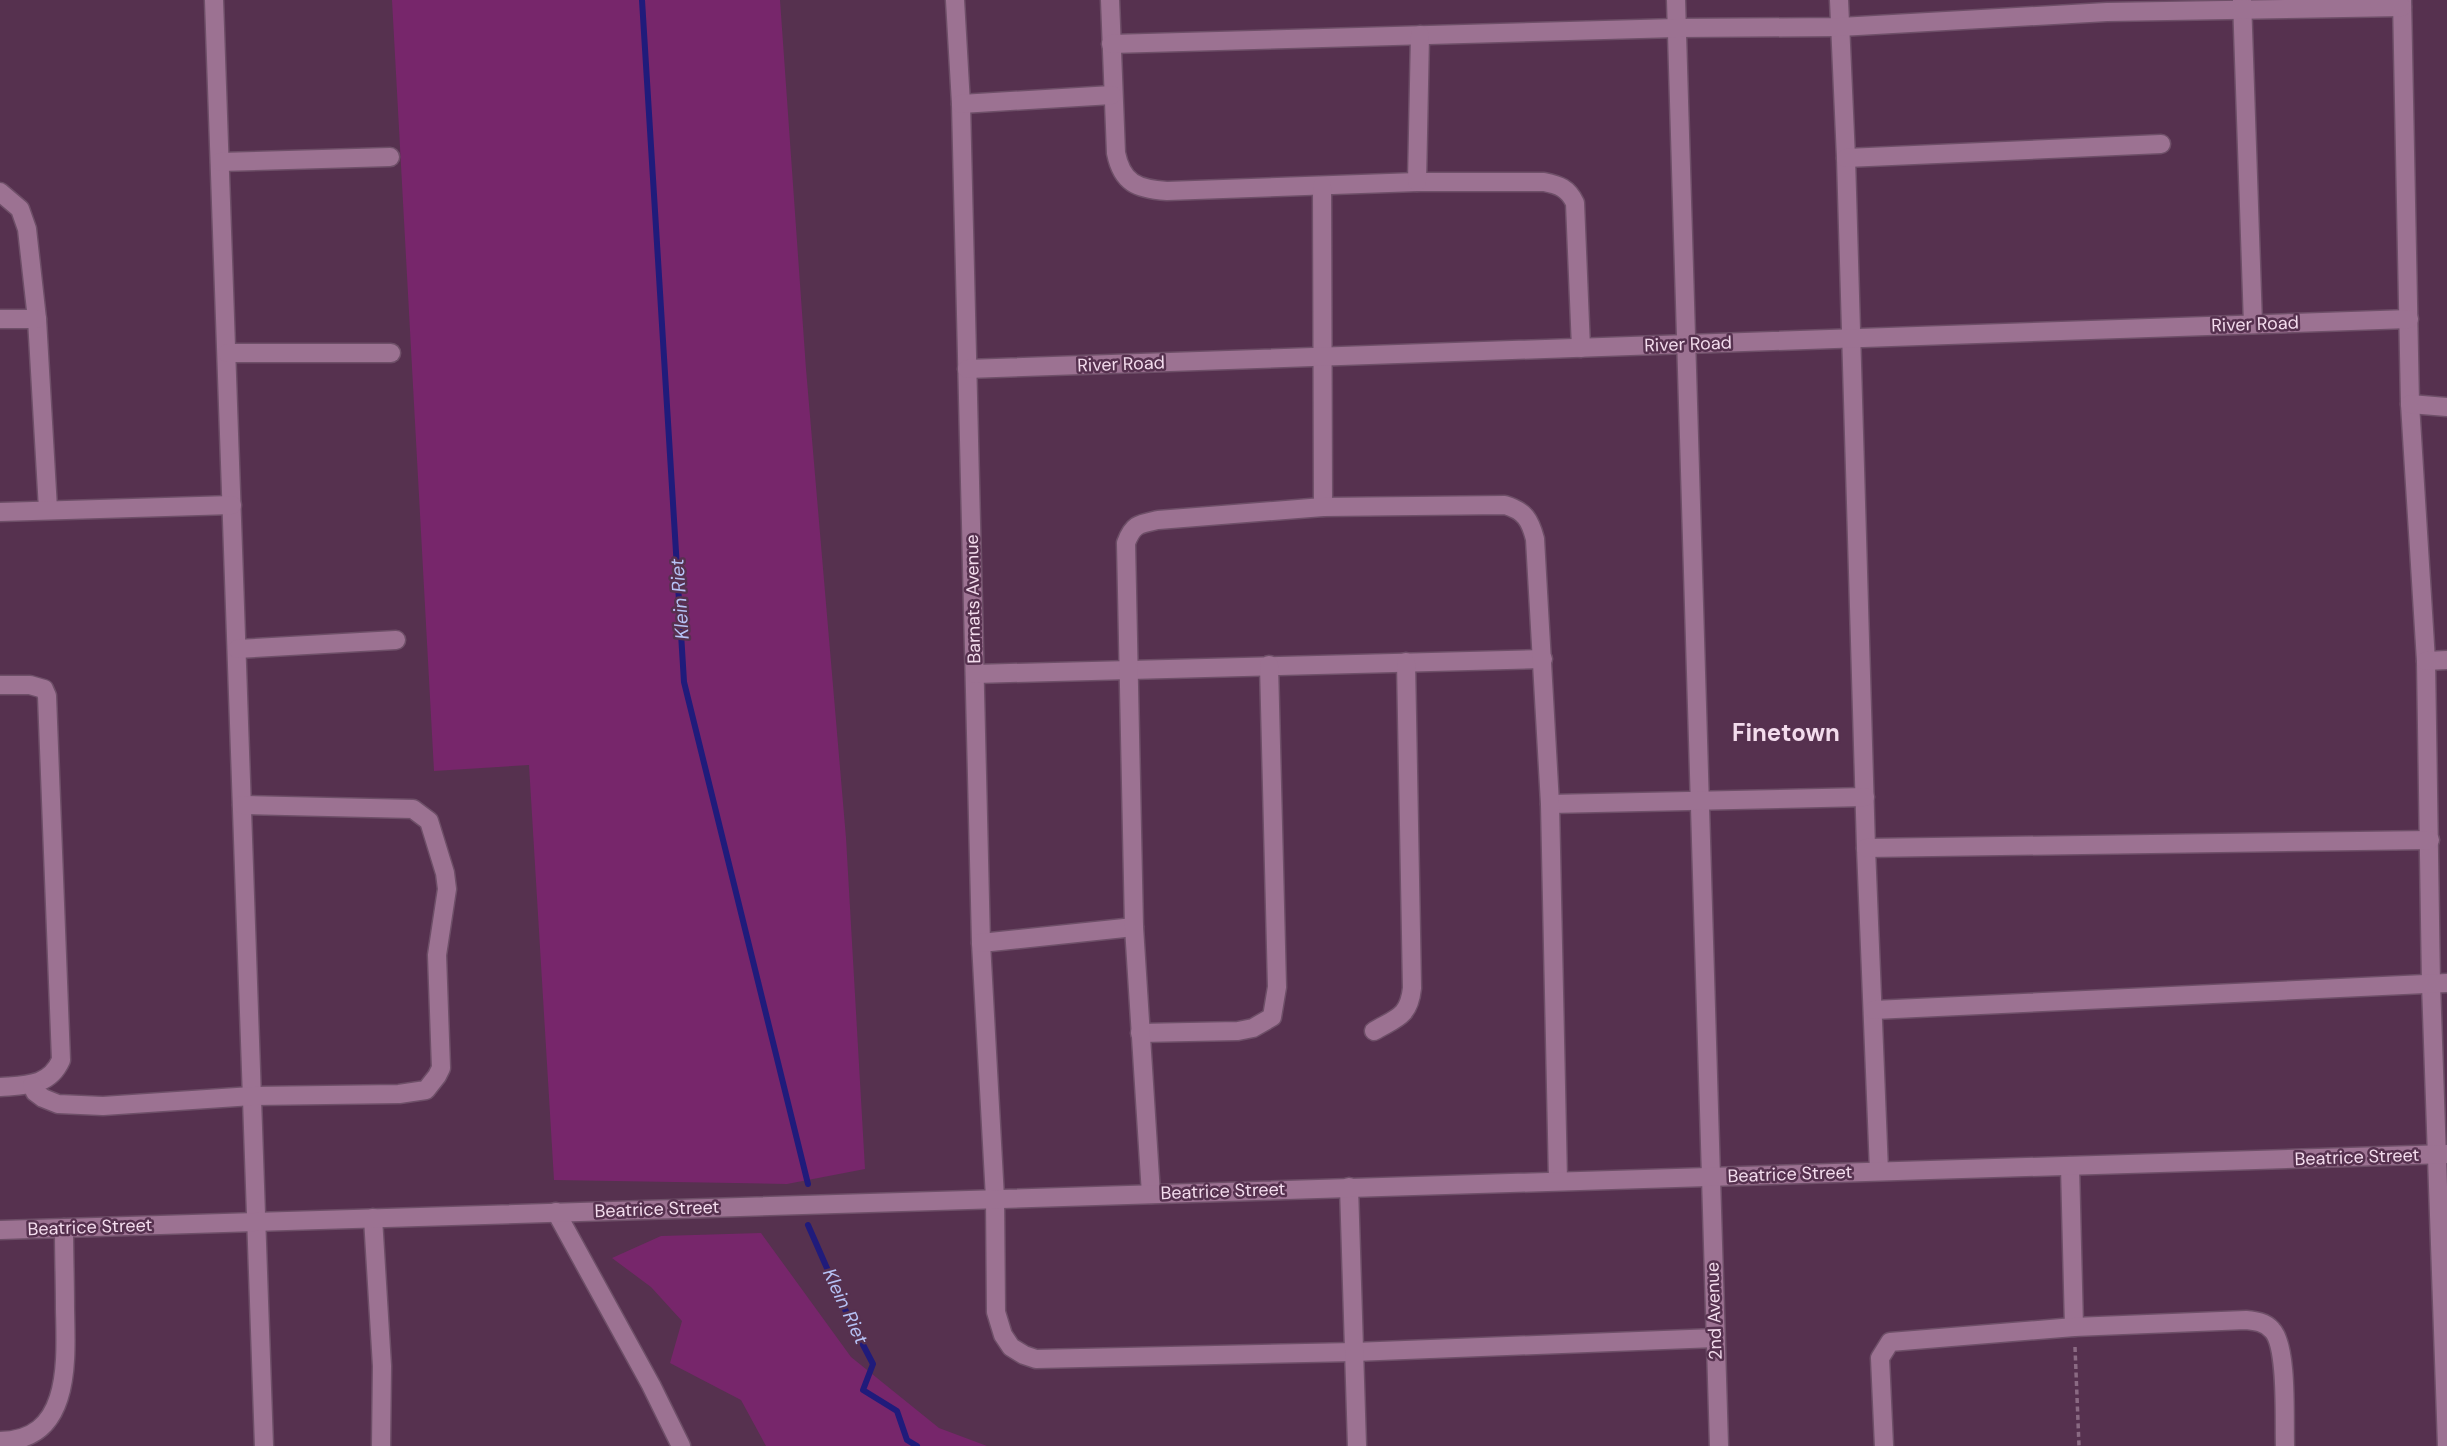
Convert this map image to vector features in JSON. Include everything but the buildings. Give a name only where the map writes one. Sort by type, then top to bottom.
[{"type":"street","points":[[214,0],[264,1446]]},
{"type":"street","name":"Barnats Avenue","points":[[955,0],[961,104],[981,943],[995,1198],[996,1312],[1007,1341],[1011,1347],[1036,1359],[1354,1352],[1715,1338]]},
{"type":"street","points":[[1110,0],[1116,153],[1119,167],[1135,186],[1167,191],[1417,182],[1544,182],[1566,189],[1575,203],[1581,348]]},
{"type":"street","name":"2nd Avenue","points":[[1676,0],[1719,1446]]},
{"type":"street","points":[[1839,0],[1879,1171]]},
{"type":"street","points":[[1111,44],[1676,28],[1840,27],[1974,9],[2402,3],[2410,404],[2426,661],[2430,840],[2439,984],[2447,1446]]},
{"type":"street","points":[[2242,5],[2253,324]]},
{"type":"street","points":[[1417,182],[1420,35]]},
{"type":"street","points":[[961,104],[1112,95]]},
{"type":"street","points":[[1846,158],[2161,144]]},
{"type":"street","points":[[220,162],[390,158]]},
{"type":"street","points":[[1322,186],[1323,507]]},
{"type":"street","points":[[0,192],[20,209],[27,229],[37,318],[48,509]]},
{"type":"street","points":[[0,319],[37,318]]},
{"type":"street","name":"River Road","points":[[967,369],[2409,318]]},
{"type":"street","points":[[226,353],[391,353]]},
{"type":"street","points":[[2410,404],[2447,407]]},
{"type":"street","points":[[0,512],[232,505]]},
{"type":"street","points":[[1151,1194],[1134,927],[1126,543],[1131,530],[1140,524],[1181,516],[1323,507],[1505,505],[1525,514],[1531,523],[1535,539],[1550,804],[1558,1181]]},
{"type":"street","points":[[237,649],[396,640]]},
{"type":"street","points":[[975,674],[1543,659]]},
{"type":"street","points":[[2426,661],[2447,660]]},
{"type":"street","points":[[1374,1031],[1405,1012],[1411,999],[1412,988],[1406,662]]},
{"type":"street","points":[[1140,1033],[1238,1031],[1254,1028],[1272,1017],[1277,987],[1269,665]]},
{"type":"street","points":[[0,685],[38,686],[44,689],[48,706],[61,1060],[50,1076],[42,1082],[0,1087]]},
{"type":"street","points":[[1550,804],[1865,797]]},
{"type":"street","points":[[32,1085],[35,1092],[43,1098],[58,1104],[103,1106],[252,1096],[399,1094],[426,1090],[437,1076],[441,1068],[437,955],[447,889],[445,873],[429,821],[413,809],[242,805]]},
{"type":"street","points":[[1866,848],[2430,840]]},
{"type":"street","points":[[981,943],[1134,927]]},
{"type":"street","points":[[1874,1010],[2439,984]]},
{"type":"street","name":"Beatrice Street","points":[[0,1230],[2441,1155]]},
{"type":"street","points":[[2070,1166],[2074,1327]]},
{"type":"street","points":[[1349,1187],[1357,1446]]},
{"type":"street","points":[[556,1212],[651,1385],[681,1446]]},
{"type":"street","points":[[373,1218],[382,1366],[381,1446]]},
{"type":"street","points":[[0,1441],[24,1438],[38,1430],[51,1416],[60,1398],[66,1357],[64,1228]]},
{"type":"street","points":[[1884,1446],[1880,1358],[1890,1342],[2074,1327],[2246,1320],[2265,1324],[2274,1331],[2280,1347],[2285,1446]]},
{"type":"path","points":[[2074,1327],[2079,1446]]},
{"type":"shaded area","points":[[392,0],[780,0],[806,369],[846,838],[865,1169],[787,1184],[554,1180],[529,765],[434,771]]},
{"type":"shaded area","points":[[761,1233],[851,1357],[939,1428],[987,1446],[766,1446],[741,1400],[670,1363],[682,1321],[651,1287],[612,1258],[661,1236]]},
{"type":"waterway","name":"Klein Riet","points":[[642,0],[684,682],[808,1184]]},
{"type":"waterway","name":"Klein Riet","points":[[808,1225],[848,1316],[873,1364],[863,1390],[897,1411],[907,1440],[917,1446]]},
{"type":"district","name":"Finetown","points":[[1786,733]]}]
